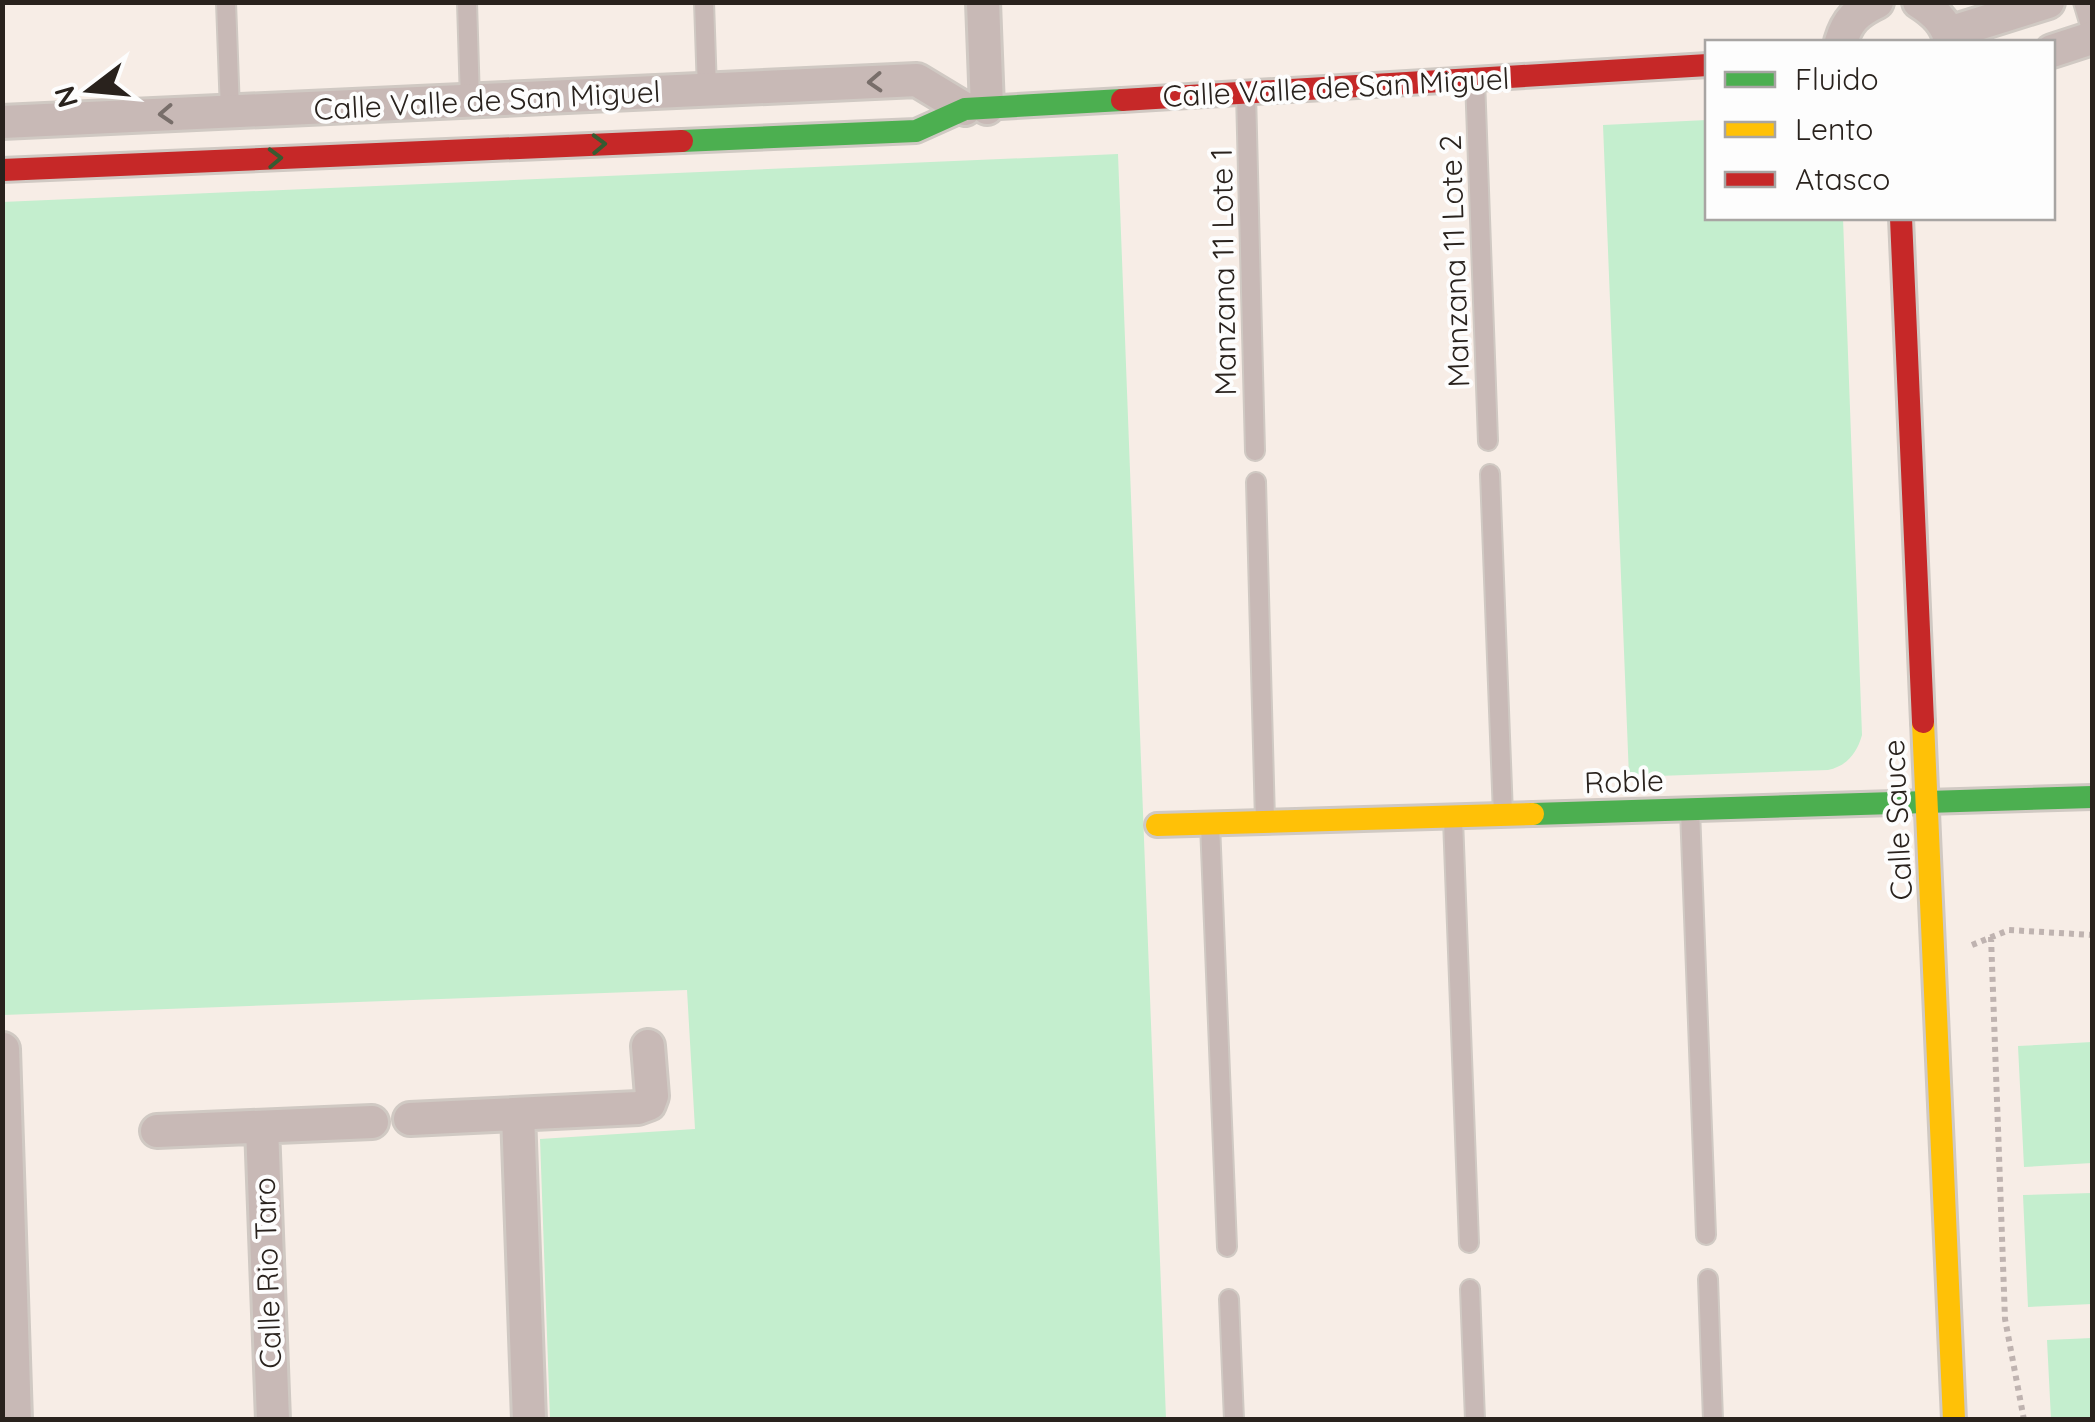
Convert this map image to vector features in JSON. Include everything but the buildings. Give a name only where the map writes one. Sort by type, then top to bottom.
[{"type":"street","points":[[976,108],[983,2]]},
{"type":"street","points":[[1842,40],[1846,23],[1876,2]]},
{"type":"street","points":[[1919,2],[1936,12],[1950,38],[2048,2]]},
{"type":"street","points":[[2055,50],[2092,35]]},
{"type":"street","name":"Calle Valle de San Miguel","points":[[2,170],[916,131],[976,108],[1705,65]]},
{"type":"street","name":"Calle Valle de San Miguel","points":[[2,122],[917,80],[976,108]]},
{"type":"street","name":"Calle Sauce","points":[[1900,220],[1954,1420]]},
{"type":"street","name":"Roble","points":[[1157,825],[2092,798]]},
{"type":"street","points":[[410,1120],[638,1108],[648,1104],[652,1096],[648,1046]]},
{"type":"street","points":[[2,1049],[8,1386],[16,1420]]},
{"type":"street","points":[[518,1114],[529,1420]]},
{"type":"street","points":[[157,1132],[372,1122]]},
{"type":"street","name":"Calle Rio Taro","points":[[262,1127],[273,1420]]},
{"type":"lane","points":[[226,2],[230,112]]},
{"type":"lane","points":[[467,2],[470,101]]},
{"type":"lane","points":[[704,2],[707,90]]},
{"type":"lane","points":[[2083,2],[2092,35]]},
{"type":"lane","name":"Manzana 11 Lote 2","points":[[1475,78],[1488,441]]},
{"type":"lane","name":"Manzana 11 Lote 1","points":[[1246,92],[1255,451]]},
{"type":"lane","points":[[1490,474],[1503,815]]},
{"type":"lane","points":[[1256,482],[1265,822]]},
{"type":"lane","points":[[1690,809],[1706,1235]]},
{"type":"lane","points":[[1453,816],[1469,1243]]},
{"type":"lane","points":[[1210,824],[1227,1247]]},
{"type":"lane","points":[[1708,1280],[1714,1420]]},
{"type":"lane","points":[[1470,1290],[1475,1420]]},
{"type":"lane","points":[[1230,1299],[1234,1420]]},
{"type":"path","points":[[1933,960],[2009,930],[2092,935]]},
{"type":"path","points":[[1991,937],[2005,1320],[2024,1420]]},
{"type":"green space","points":[[1705,120],[1705,220],[1843,220],[1862,735],[1850,758],[1828,770],[1629,777],[1603,125]]},
{"type":"green space","points":[[1118,154],[1166,1419],[550,1419],[540,1139],[695,1129],[687,990],[3,1015],[2,202]]},
{"type":"green space","points":[[2092,1042],[2092,1163],[2024,1167],[2018,1046]]},
{"type":"green space","points":[[2092,1193],[2092,1304],[2028,1307],[2023,1195]]},
{"type":"green space","points":[[2092,1338],[2092,1419],[2051,1419],[2047,1340]]},
{"type":"traffic: fast","points":[[682,141],[916,131],[965,109],[1122,100]]},
{"type":"traffic: fast","points":[[1533,814],[2092,797]]},
{"type":"traffic: slow","points":[[1923,722],[1954,1420]]},
{"type":"traffic: slow","points":[[1157,825],[1533,814]]},
{"type":"traffic: jam","points":[[1122,100],[1705,65]]},
{"type":"traffic: jam","points":[[2,170],[682,141]]},
{"type":"traffic: jam","points":[[1901,220],[1923,722]]}]
